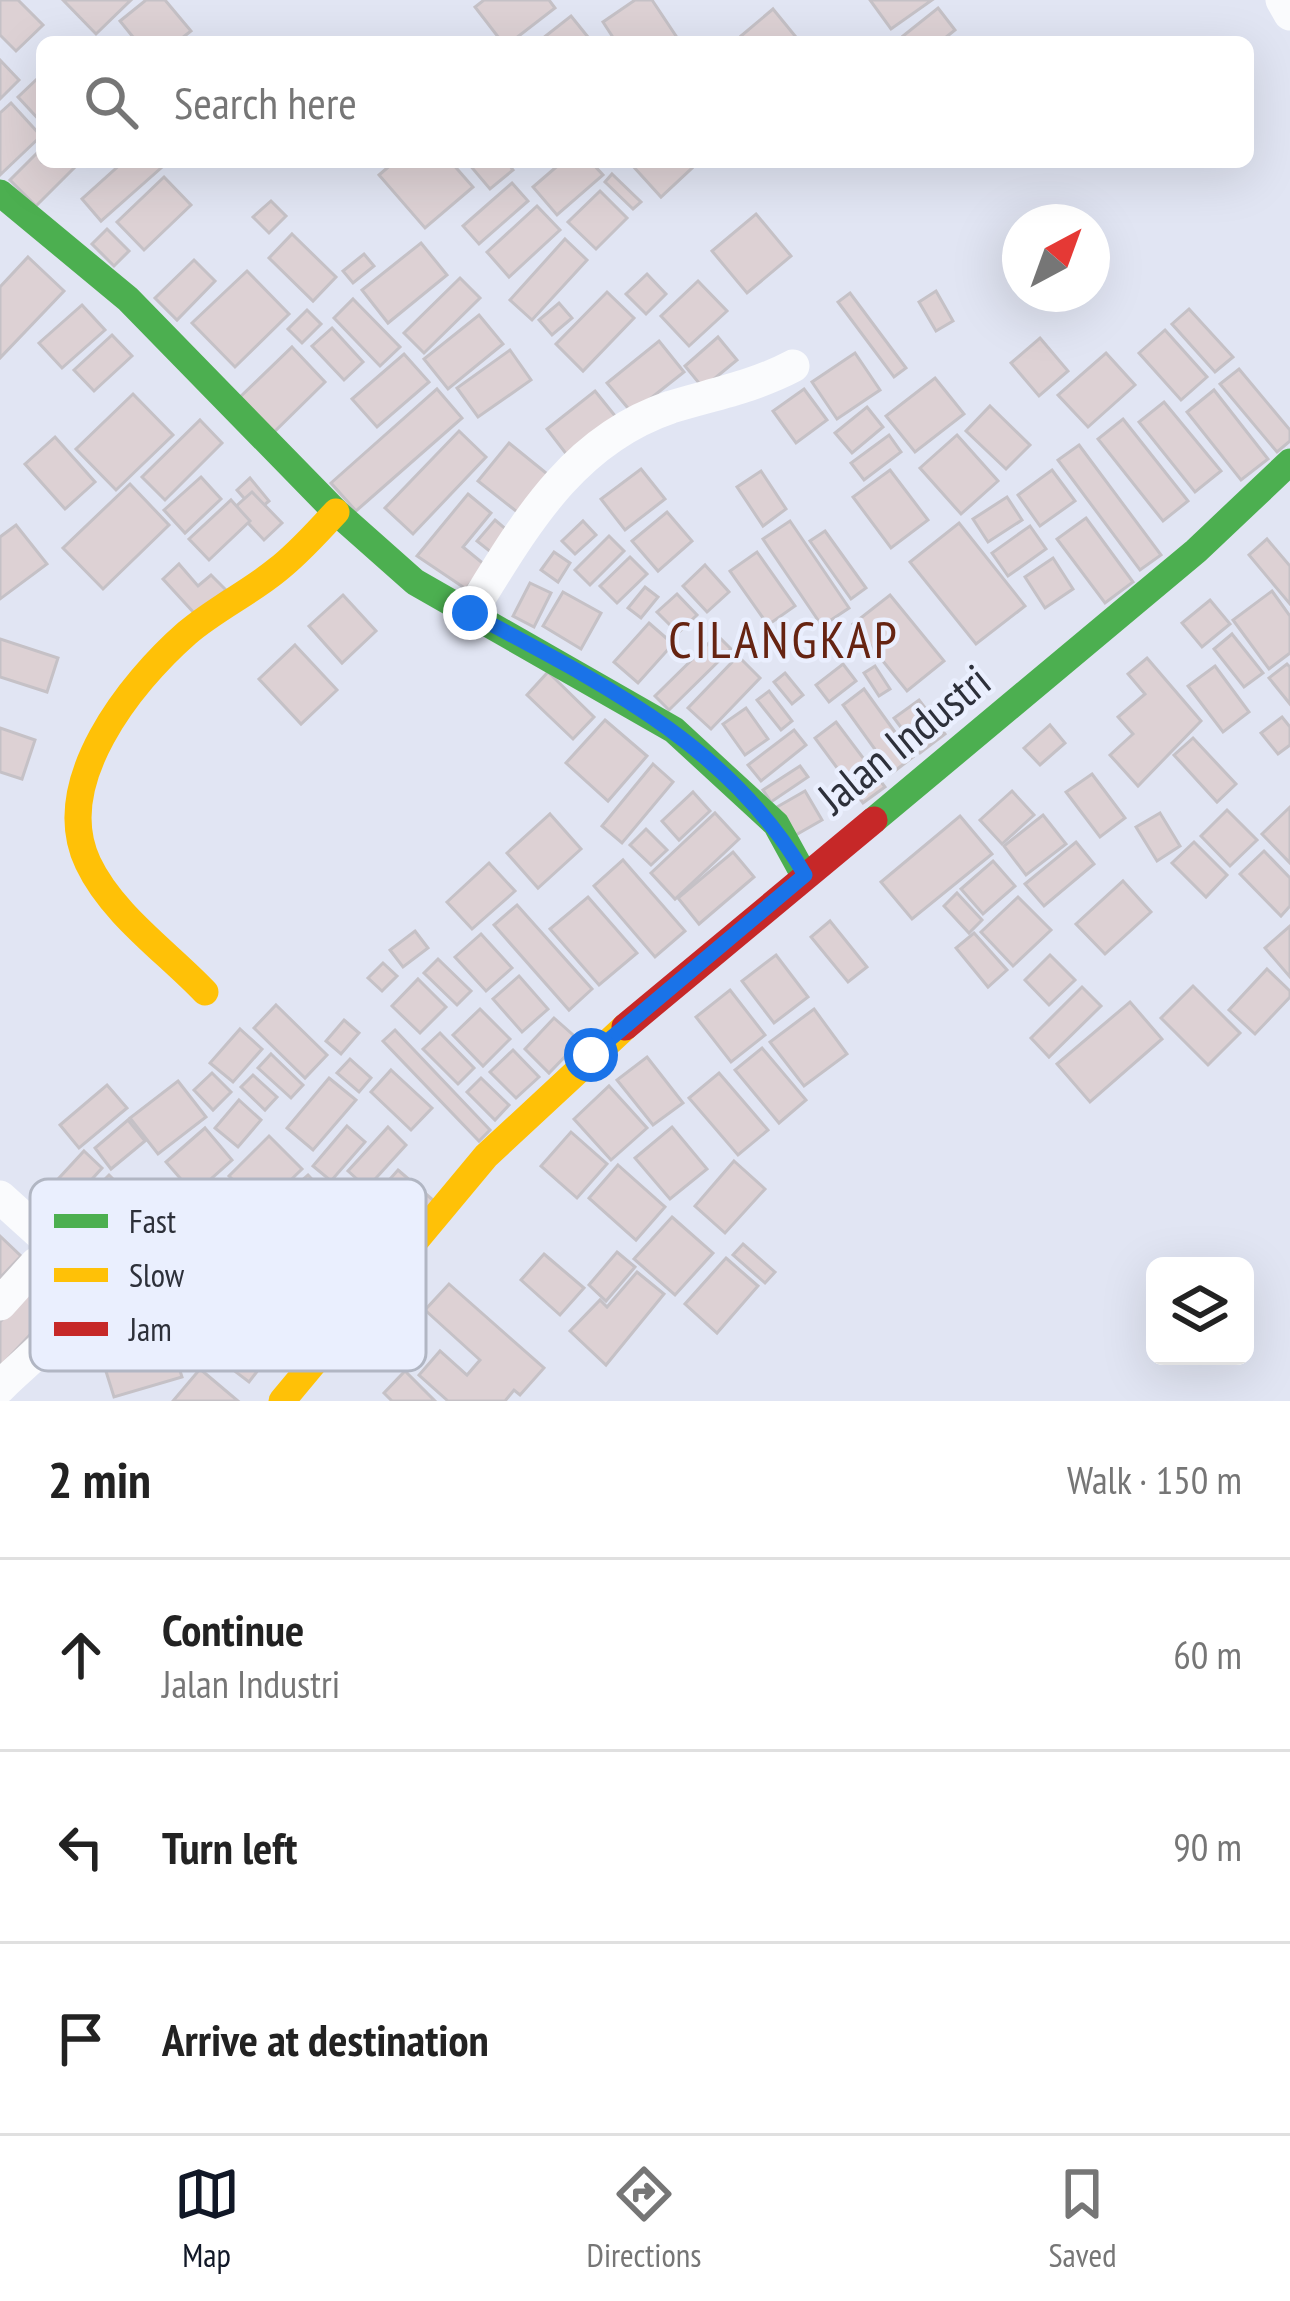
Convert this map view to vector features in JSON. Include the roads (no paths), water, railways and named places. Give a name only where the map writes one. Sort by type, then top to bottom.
[{"type":"street","points":[[1282,0],[1290,14]]},
{"type":"street","points":[[0,193],[128,298],[336,512],[415,582],[674,730],[776,824],[805,875]]},
{"type":"street","points":[[470,613],[539,501],[608,438],[670,408],[758,385],[793,366]]},
{"type":"street","name":"Jalan Industri","points":[[426,1228],[486,1156],[591,1055],[1286,474]]},
{"type":"street","points":[[205,992],[86,860],[80,831],[82,788],[111,721],[158,664],[186,634],[290,561],[336,512]]},
{"type":"street","points":[[0,1197],[30,1224]]},
{"type":"street","points":[[0,1304],[30,1271]]},
{"type":"street","points":[[0,1387],[30,1356]]},
{"type":"street","name":"Jalan Industri","points":[[282,1401],[307,1371]]},
{"type":"district","name":"CILANGKAP","points":[[784,640]]}]
